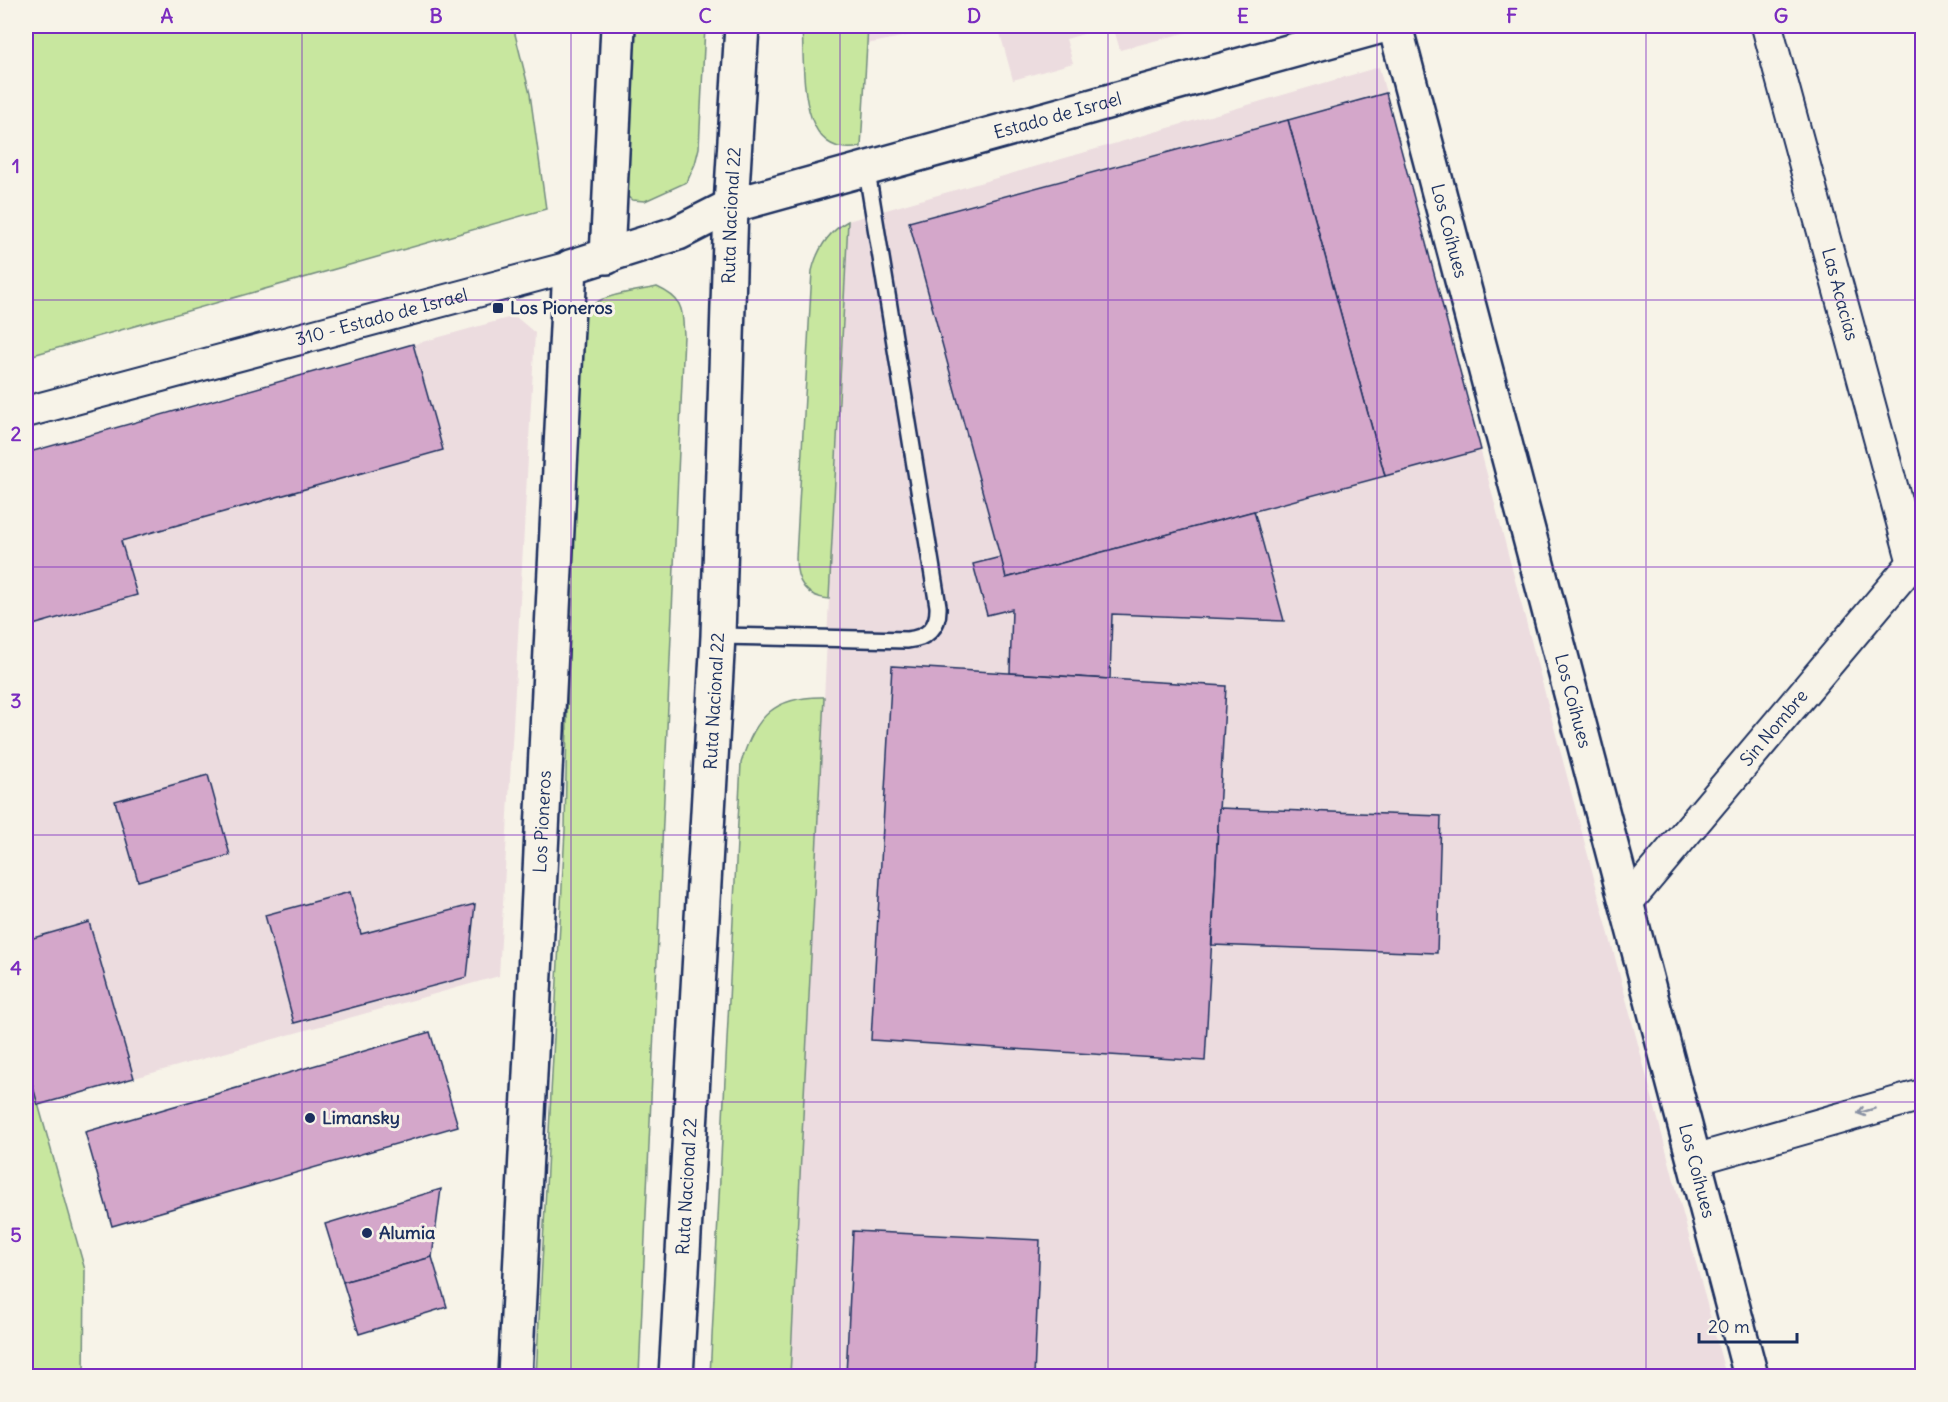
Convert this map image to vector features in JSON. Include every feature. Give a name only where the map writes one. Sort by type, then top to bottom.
[{"type":"main road","points":[[607,256],[618,26]]},
{"type":"main road","name":"Ruta Nacional 22","points":[[676,1377],[718,636],[731,206],[742,26]]},
{"type":"main road","name":"Estado de Israel","points":[[731,206],[866,166],[1382,26]]},
{"type":"main road","name":"Los Coíhues","points":[[1395,26],[1751,1377]]},
{"type":"main road","name":"310 - Estado de Israel","points":[[570,267],[678,233],[731,206]]},
{"type":"main road","name":"Los Pioneros","points":[[515,1377],[570,267]]},
{"type":"street","name":"Las Acacias","points":[[1767,26],[1918,558]]},
{"type":"street","name":"310 - Estado de Israel","points":[[26,412],[570,267]]},
{"type":"street","name":"Sin Nombre","points":[[1626,904],[1918,558]]},
{"type":"street","points":[[1694,1160],[1920,1094]]},
{"type":"lane","points":[[718,636],[906,640],[920,638],[936,625],[938,606],[866,166]]},
{"type":"shaded area","points":[[868,26],[956,26],[867,44]]},
{"type":"shaded area","points":[[998,26],[1111,26],[1066,39],[1073,63],[1013,80]]},
{"type":"shaded area","points":[[1113,26],[1210,26],[1120,50]]},
{"type":"shaded area","points":[[1379,67],[1726,1376],[790,1376],[848,221]]},
{"type":"shaded area","points":[[515,316],[535,333],[499,976],[38,1105],[26,1061],[26,453]]},
{"type":"green space","points":[[26,26],[513,26],[530,94],[546,209],[26,357]]},
{"type":"green space","points":[[632,26],[705,26],[699,148],[695,164],[687,182],[645,201],[632,200],[623,193]]},
{"type":"green space","points":[[802,26],[868,26],[861,147],[840,147],[825,139],[815,126],[808,107],[805,86]]},
{"type":"green space","points":[[848,221],[829,599],[821,598],[808,591],[800,581],[796,558],[812,271],[824,242]]},
{"type":"green space","points":[[657,287],[666,291],[680,305],[684,335],[639,1376],[536,1376],[565,830],[574,326],[589,307],[599,301],[620,294]]},
{"type":"green space","points":[[824,697],[790,1376],[710,1376],[741,763],[753,733],[769,712],[792,700]]},
{"type":"green space","points":[[26,1061],[85,1270],[84,1376],[26,1376]]},
{"type":"building","points":[[1386,93],[1481,450],[1385,476],[1288,120]]},
{"type":"building","points":[[1288,120],[1385,476],[1006,578],[909,222]]},
{"type":"building","points":[[413,344],[443,450],[121,541],[137,595],[26,627],[26,453]]},
{"type":"building","points":[[1254,511],[1284,621],[1112,614],[1110,679],[1010,673],[1012,609],[987,615],[973,564],[1001,557],[1006,578]]},
{"type":"building","points":[[892,666],[1226,686],[1205,1061],[871,1040]]},
{"type":"building","points":[[208,775],[230,855],[138,881],[115,801]]},
{"type":"building","points":[[1219,808],[1441,816],[1437,953],[1212,945]]},
{"type":"building","points":[[350,892],[361,934],[475,904],[467,977],[294,1023],[265,915]]},
{"type":"building","points":[[89,922],[134,1078],[38,1105],[26,1061],[26,940]]},
{"type":"building","points":[[430,1032],[458,1126],[112,1226],[85,1132]]},
{"type":"building","points":[[441,1189],[432,1257],[343,1282],[325,1224]]},
{"type":"building","points":[[853,1231],[1040,1240],[1034,1376],[846,1376]]},
{"type":"building","points":[[432,1257],[447,1307],[359,1334],[343,1282]]},
{"type":"place","name":"Los Pioneros","points":[[498,308]]},
{"type":"place","name":"Limansky","points":[[310,1118]]},
{"type":"place","name":"Alumia","points":[[367,1233]]}]
